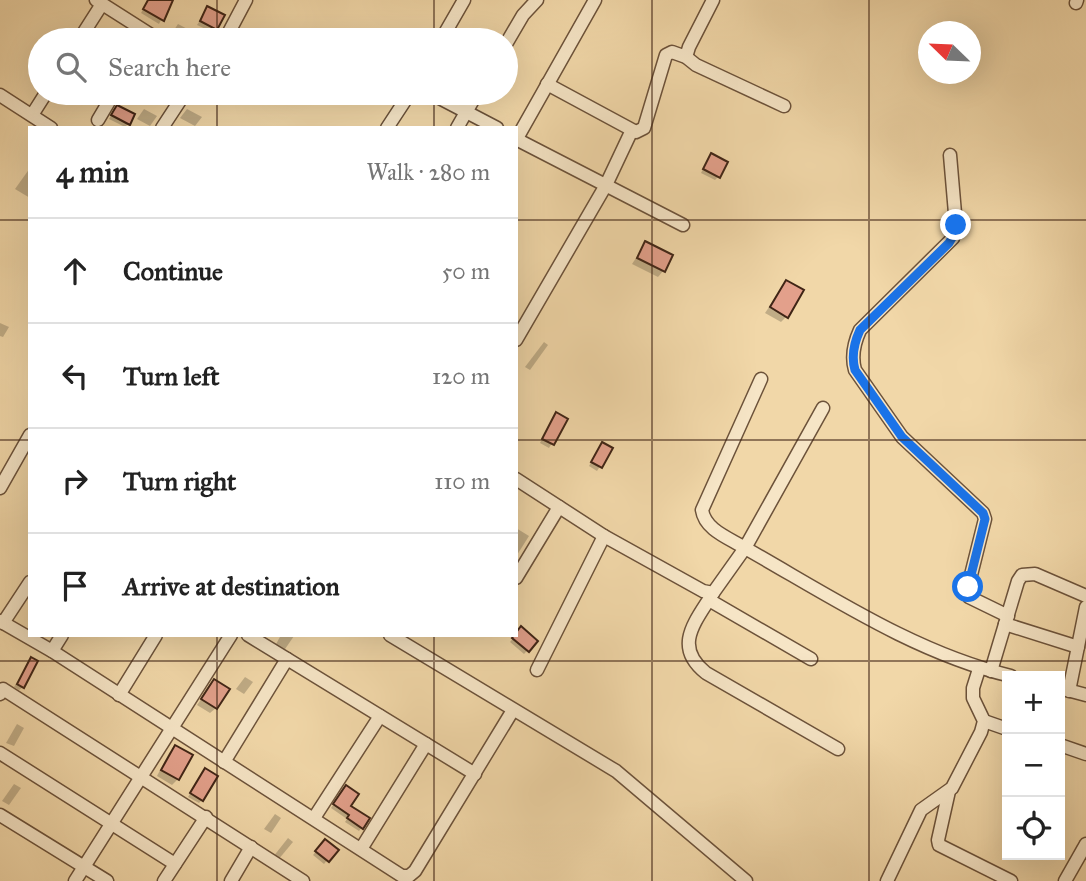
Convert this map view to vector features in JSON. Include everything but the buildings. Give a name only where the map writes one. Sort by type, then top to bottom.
[{"type":"street","points":[[229,28],[246,0]]},
{"type":"street","points":[[448,28],[464,0]]},
{"type":"street","points":[[515,28],[537,0]]},
{"type":"street","points":[[518,135],[595,0]]},
{"type":"street","points":[[686,57],[688,47],[713,0]]},
{"type":"street","points":[[88,28],[106,3],[139,28]]},
{"type":"street","points":[[547,84],[631,132],[641,131],[666,55],[671,52],[784,106]]},
{"type":"street","points":[[0,95],[48,126]]},
{"type":"street","points":[[32,115],[38,105]]},
{"type":"street","points":[[98,120],[107,105]]},
{"type":"street","points":[[163,126],[177,105]]},
{"type":"street","points":[[388,126],[402,105]]},
{"type":"street","points":[[455,105],[493,126]]},
{"type":"street","points":[[458,126],[470,105]]},
{"type":"street","points":[[518,337],[606,185],[631,132]]},
{"type":"street","points":[[518,140],[684,225]]},
{"type":"street","points":[[950,155],[956,225],[953,238],[860,330],[852,362],[902,437],[983,513],[985,519],[969,597],[1006,620],[1078,648]]},
{"type":"street","points":[[761,379],[702,510],[704,519],[745,548],[899,634],[985,670],[1002,674]]},
{"type":"street","points":[[823,408],[745,548],[711,597],[688,637],[688,648],[699,667],[838,749]]},
{"type":"street","points":[[0,488],[28,439]]},
{"type":"street","points":[[518,480],[604,536],[704,590],[811,659]]},
{"type":"street","points":[[520,564],[559,507]]},
{"type":"street","points":[[537,670],[604,536]]},
{"type":"street","points":[[1011,881],[939,845],[938,840],[949,791],[981,732],[984,721],[973,698],[973,688],[985,670],[1022,575],[1028,573],[1086,596]]},
{"type":"street","points":[[28,585],[2,622],[52,651],[402,876],[415,872],[513,710]]},
{"type":"street","points":[[1086,607],[1078,648],[1065,690],[1086,695]]},
{"type":"street","points":[[52,651],[61,637]]},
{"type":"street","points":[[119,695],[155,637]]},
{"type":"street","points":[[75,881],[229,637]]},
{"type":"street","points":[[251,637],[475,774]]},
{"type":"street","points":[[393,637],[616,771],[747,881]]},
{"type":"street","points":[[224,762],[287,659]]},
{"type":"street","points":[[0,694],[3,689],[303,881]]},
{"type":"street","points":[[314,818],[380,716]]},
{"type":"street","points":[[984,721],[1002,727]]},
{"type":"street","points":[[361,849],[426,744]]},
{"type":"street","points":[[1065,748],[1086,754]]},
{"type":"street","points":[[0,753],[175,864]]},
{"type":"street","points":[[887,881],[921,810],[949,791]]},
{"type":"street","points":[[0,814],[107,881]]},
{"type":"street","points":[[164,881],[205,817]]},
{"type":"street","points":[[1065,881],[1086,844]]},
{"type":"street","points":[[231,881],[251,847]]},
{"type":"route","points":[[956,225],[949,243],[860,330],[852,362],[902,437],[983,513],[985,519],[968,587]]}]
